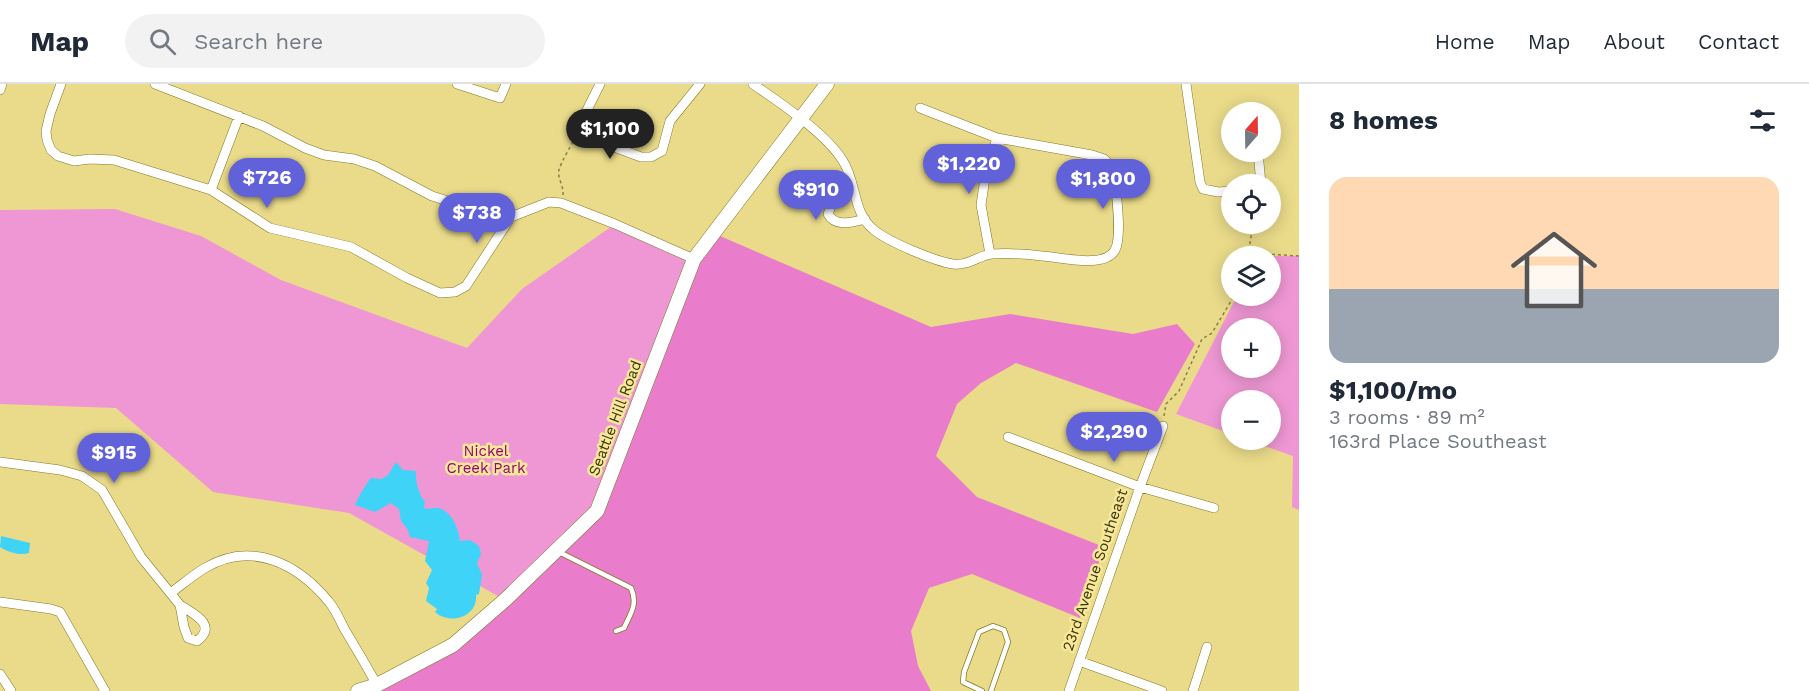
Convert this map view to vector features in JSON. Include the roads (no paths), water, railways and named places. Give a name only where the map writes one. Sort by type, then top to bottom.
[{"type":"street","points":[[0,90],[2,84]]},
{"type":"street","points":[[61,84],[50,114],[47,140],[51,150],[58,156],[74,161],[114,160],[211,190],[270,228],[351,247],[407,279],[440,293],[455,292],[466,286],[511,217]]},
{"type":"street","points":[[155,84],[239,116],[315,151],[375,166],[432,196],[470,208],[511,217],[549,202],[561,203],[694,259]]},
{"type":"street","points":[[458,84],[501,98],[506,84]]},
{"type":"street","points":[[600,84],[583,118],[581,130],[587,137],[641,157],[651,158],[662,151],[670,122],[700,84]]},
{"type":"street","points":[[753,84],[800,118],[833,148],[843,161],[858,209],[872,228],[890,242],[953,264],[972,262],[990,254],[1042,255],[1094,261],[1106,258],[1115,251],[1119,238],[1114,169],[1104,159],[997,138],[920,108]]},
{"type":"street","name":"Seattle Hill Road","points":[[358,691],[377,685],[453,645],[505,600],[597,511],[694,259],[827,84]]},
{"type":"street","points":[[1186,84],[1200,182],[1203,189],[1221,192]]},
{"type":"street","points":[[211,190],[239,116]]},
{"type":"street","points":[[990,254],[981,206],[985,178],[997,138]]},
{"type":"street","points":[[852,187],[833,201],[828,214],[834,221],[841,223],[865,219]]},
{"type":"street","name":"23rd Avenue Southeast","points":[[1069,691],[1140,487],[1163,428]]},
{"type":"street","points":[[1008,437],[1140,487],[1214,508]]},
{"type":"street","points":[[0,462],[60,470],[82,476],[102,490],[141,557],[172,592],[180,605]]},
{"type":"street","points":[[172,592],[206,567],[225,560],[246,556],[268,557],[287,566],[312,584],[330,603],[377,685]]},
{"type":"street","points":[[0,602],[60,612],[105,691]]},
{"type":"street","points":[[1192,691],[1207,647]]},
{"type":"street","points":[[1079,661],[1162,691]]},
{"type":"street","points":[[0,674],[10,691]]},
{"type":"lane","points":[[556,550],[630,588],[635,596],[635,605],[624,628],[616,631]]},
{"type":"lane","points":[[982,691],[963,682],[964,672],[979,632],[993,626],[1004,630],[1008,642],[991,691]]},
{"type":"water","points":[[396,462],[403,470],[416,471],[418,488],[425,502],[424,508],[444,510],[454,522],[460,541],[470,540],[479,546],[481,554],[477,563],[482,575],[479,594],[476,595],[473,608],[462,617],[441,616],[435,612],[437,609],[426,601],[429,588],[426,583],[432,570],[425,561],[429,541],[410,537],[401,521],[399,509],[391,503],[375,512],[355,505],[371,478],[382,479],[388,475]]},
{"type":"water","points":[[1,536],[30,543],[29,553],[14,553],[0,547]]},
{"type":"park label","name":"Nickel Creek Park","points":[[486,460]]}]
